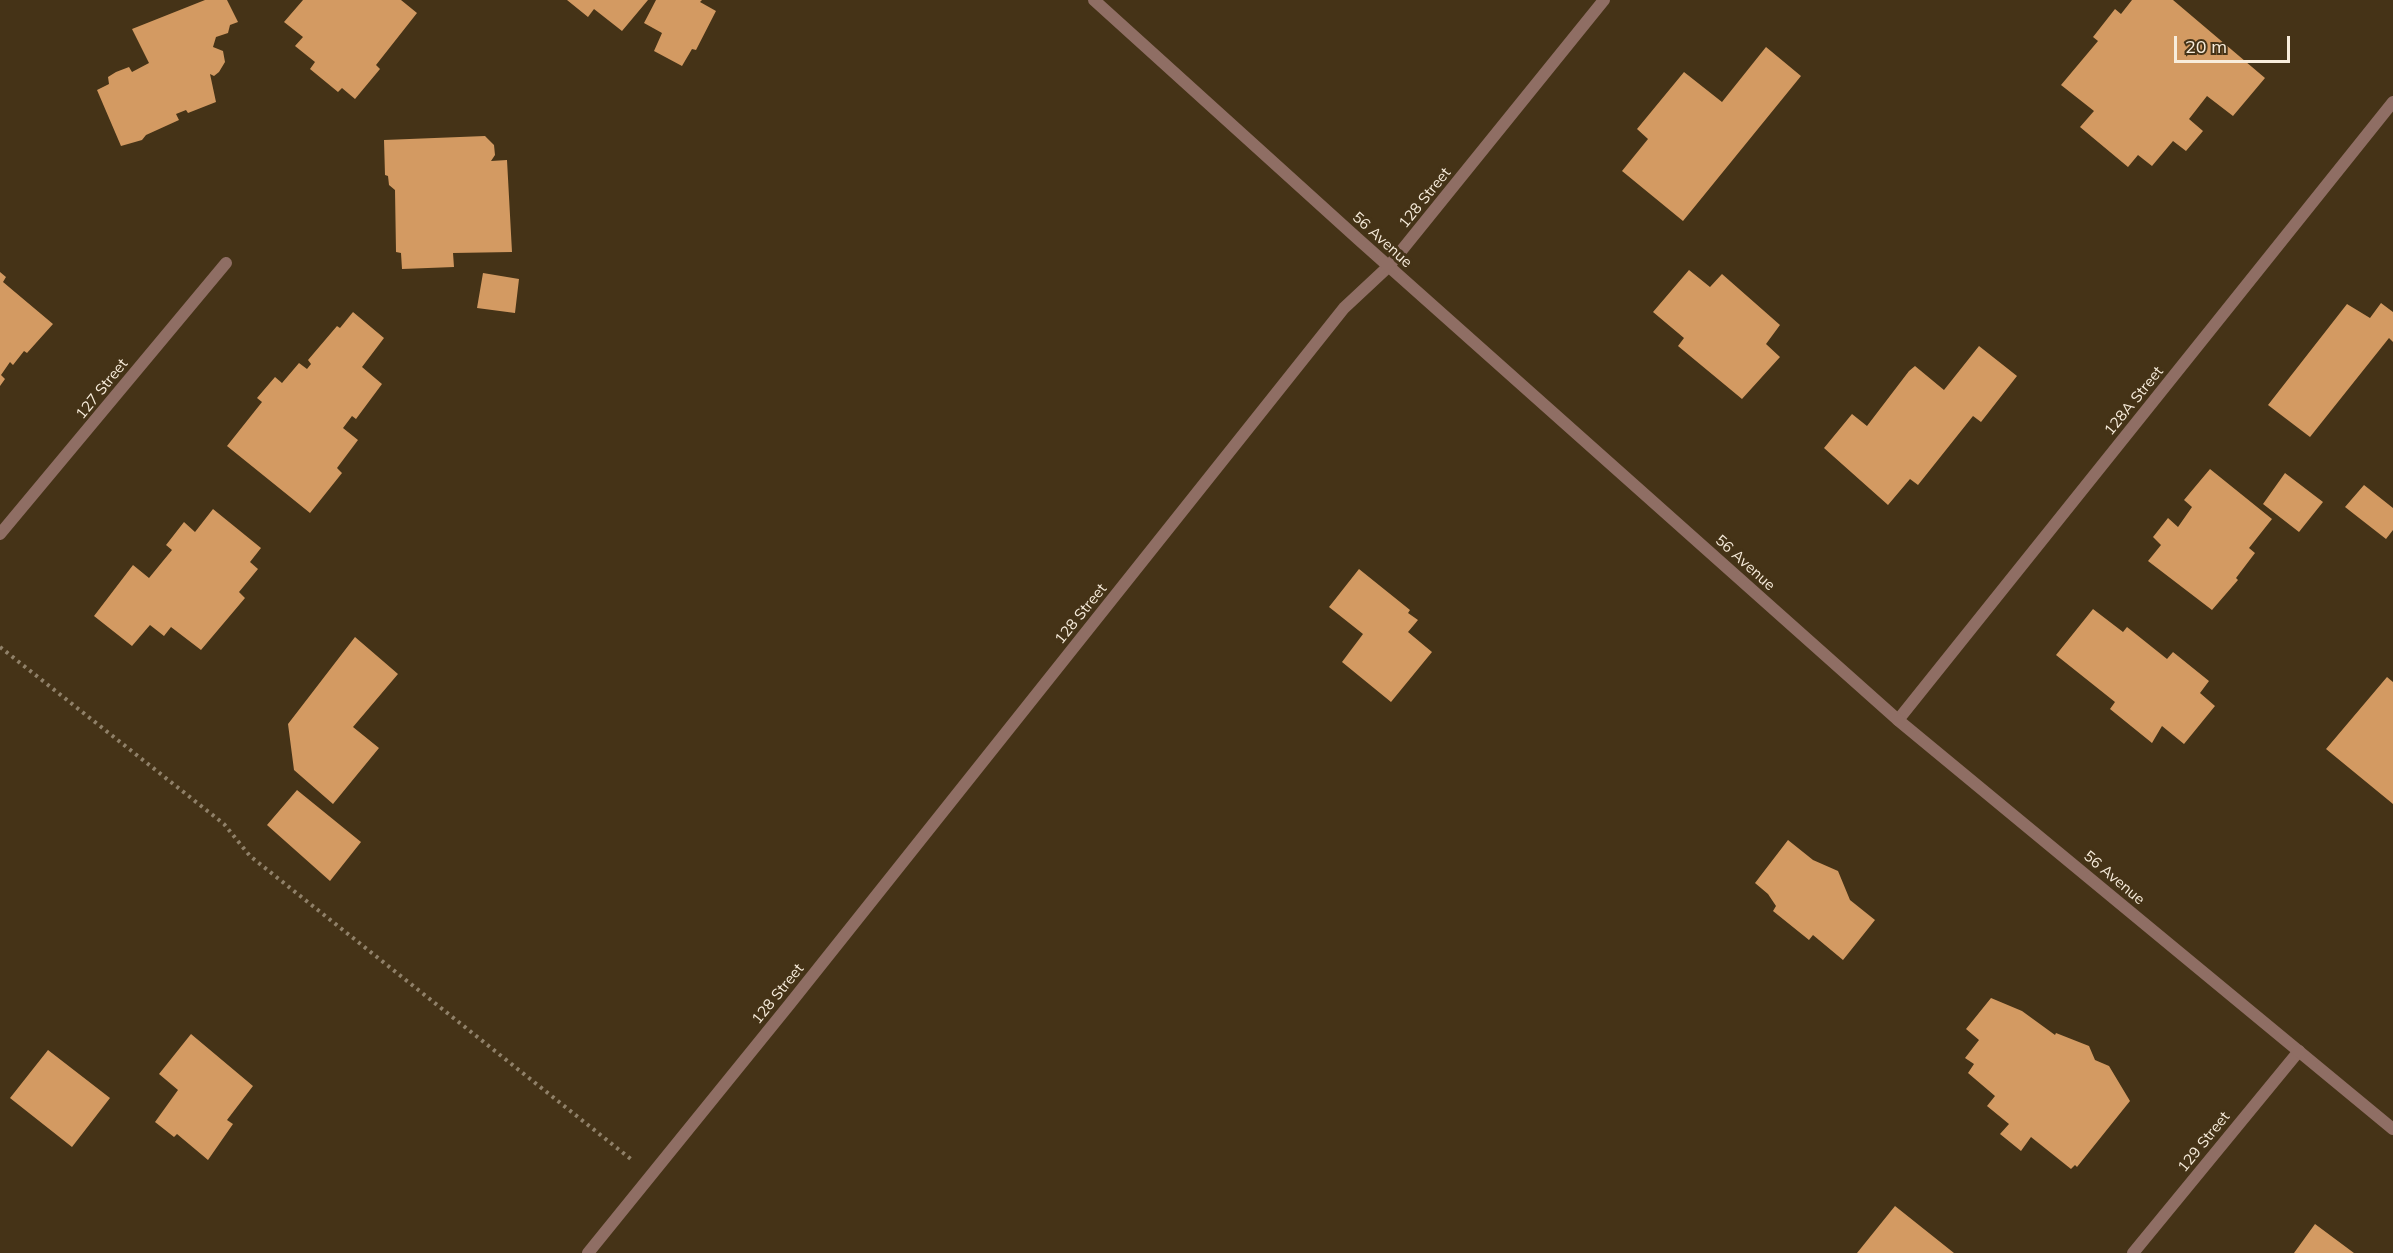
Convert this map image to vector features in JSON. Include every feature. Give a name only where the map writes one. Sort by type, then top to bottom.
[{"type":"street","name":"56 Avenue","points":[[1094,0],[1898,720],[2393,1129]]},
{"type":"street","name":"128 Street","points":[[588,1253],[789,1005],[1344,308],[1389,266],[1605,0]]},
{"type":"street","name":"128A Street","points":[[1898,720],[2393,102]]},
{"type":"street","name":"127 Street","points":[[0,534],[226,263]]},
{"type":"street","name":"129 Street","points":[[2133,1253],[2299,1051]]},
{"type":"path","points":[[0,647],[224,824],[250,856],[631,1160]]},
{"type":"building","points":[[205,0],[227,0],[238,22],[230,25],[228,33],[216,37],[213,47],[223,51],[225,62],[214,76],[210,74],[216,102],[188,113],[186,110],[176,114],[179,120],[146,135],[142,140],[121,146],[97,90],[109,84],[108,77],[116,72],[129,67],[132,72],[149,63],[132,29]]},
{"type":"building","points":[[303,0],[401,0],[417,13],[376,65],[380,69],[355,99],[342,88],[338,92],[310,69],[315,62],[295,46],[303,37],[284,22]]},
{"type":"building","points":[[567,0],[648,0],[622,31],[594,9],[588,17]]},
{"type":"building","points":[[656,0],[702,0],[700,2],[716,11],[696,50],[692,49],[682,66],[654,51],[662,33],[644,23]]},
{"type":"building","points":[[2132,0],[2173,0],[2265,78],[2233,116],[2207,96],[2189,119],[2203,131],[2186,151],[2173,141],[2152,166],[2138,155],[2128,167],[2080,127],[2094,111],[2061,85],[2098,41],[2093,37],[2115,9],[2121,14]]},
{"type":"building","points":[[1766,47],[1801,76],[1683,221],[1622,171],[1648,139],[1637,129],[1684,72],[1722,102]]},
{"type":"building","points":[[485,136],[494,145],[495,155],[491,161],[507,160],[512,252],[453,253],[454,267],[402,269],[401,253],[396,252],[395,190],[389,185],[388,176],[385,175],[384,140]]},
{"type":"building","points":[[1689,270],[1710,287],[1722,274],[1780,325],[1766,344],[1780,357],[1742,399],[1678,346],[1684,338],[1653,312]]},
{"type":"building","points":[[0,272],[6,277],[3,282],[53,324],[27,353],[24,351],[13,365],[10,362],[1,375],[5,379],[0,386]]},
{"type":"building","points":[[483,273],[519,279],[515,313],[477,308]]},
{"type":"building","points":[[2381,303],[2393,312],[2393,342],[2389,338],[2310,437],[2268,405],[2347,304],[2370,318]]},
{"type":"building","points":[[353,312],[384,338],[362,367],[382,384],[356,419],[352,416],[343,428],[358,440],[337,468],[342,473],[310,513],[227,446],[262,402],[257,398],[275,377],[282,383],[299,363],[307,369],[311,364],[308,360],[337,326],[340,328]]},
{"type":"building","points":[[1979,346],[2017,376],[1981,422],[1973,416],[1918,485],[1910,479],[1888,505],[1824,448],[1852,414],[1867,426],[1915,366],[1944,390]]},
{"type":"building","points":[[2210,469],[2272,519],[2249,548],[2255,553],[2236,578],[2238,580],[2212,610],[2148,561],[2161,545],[2153,537],[2168,518],[2178,527],[2192,507],[2184,500]]},
{"type":"building","points":[[2285,473],[2323,502],[2299,532],[2263,504]]},
{"type":"building","points":[[2364,485],[2393,508],[2393,530],[2386,539],[2345,507]]},
{"type":"building","points":[[213,509],[261,548],[250,562],[258,569],[239,592],[245,598],[201,650],[171,627],[164,636],[150,625],[132,646],[94,616],[133,565],[149,578],[172,550],[166,545],[184,522],[195,532]]},
{"type":"building","points":[[1359,569],[1410,610],[1408,613],[1418,620],[1408,632],[1432,652],[1391,702],[1342,662],[1363,634],[1329,607]]},
{"type":"building","points":[[2093,609],[2123,632],[2127,627],[2167,659],[2173,652],[2209,681],[2200,693],[2215,706],[2184,744],[2162,726],[2152,743],[2110,709],[2115,702],[2056,655]]},
{"type":"building","points":[[355,637],[398,674],[353,727],[379,748],[333,804],[294,770],[288,724]]},
{"type":"building","points":[[2387,677],[2393,682],[2393,804],[2326,749]]},
{"type":"building","points":[[297,790],[361,842],[330,881],[267,825]]},
{"type":"building","points":[[1788,840],[1813,860],[1838,871],[1850,900],[1875,920],[1843,960],[1813,935],[1809,940],[1773,911],[1776,906],[1768,894],[1755,883]]},
{"type":"building","points":[[1991,998],[2022,1011],[2055,1035],[2056,1033],[2089,1046],[2095,1060],[2109,1066],[2130,1101],[2077,1167],[2075,1165],[2071,1169],[2031,1137],[2021,1151],[2000,1134],[2009,1124],[1987,1106],[1995,1096],[1968,1073],[1974,1064],[1965,1058],[1979,1040],[1966,1029]]},
{"type":"building","points":[[191,1034],[253,1086],[227,1120],[233,1124],[208,1160],[177,1134],[174,1137],[155,1122],[178,1090],[159,1074]]},
{"type":"building","points":[[48,1050],[110,1098],[72,1147],[10,1098]]},
{"type":"building","points":[[1895,1206],[1954,1253],[1857,1253]]},
{"type":"building","points":[[2315,1224],[2354,1253],[2294,1253]]}]
